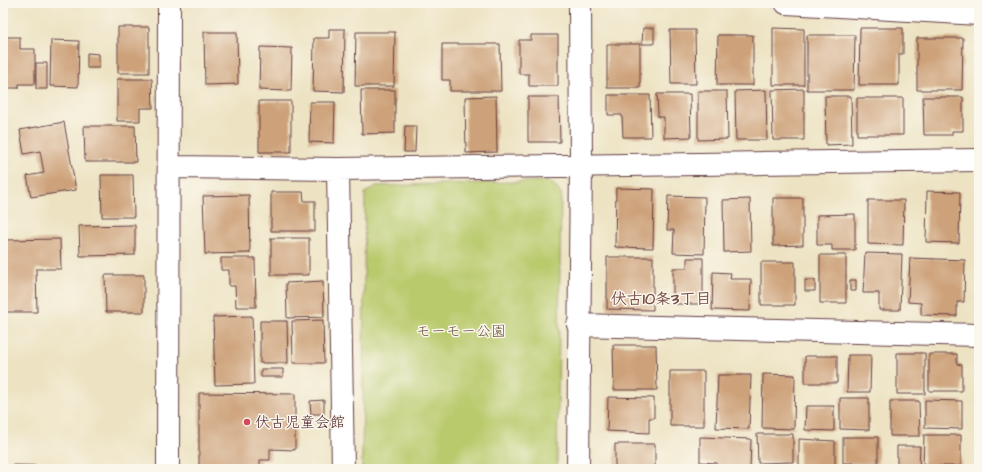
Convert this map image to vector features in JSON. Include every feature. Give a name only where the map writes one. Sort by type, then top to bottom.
[{"type":"street","points":[[168,469],[169,3]]},
{"type":"street","points":[[578,469],[578,325],[581,164],[580,3]]},
{"type":"street","points":[[786,3],[979,14]]},
{"type":"street","points":[[169,167],[338,169],[581,164],[979,160]]},
{"type":"street","points":[[338,169],[343,469]]},
{"type":"street","points":[[578,325],[979,335]]},
{"type":"green space","name":"モーモー公園","points":[[550,181],[561,193],[557,469],[362,469],[365,193],[376,186]]},
{"type":"building","points":[[118,27],[149,27],[149,73],[118,73]]},
{"type":"building","points":[[643,28],[654,28],[654,44],[642,44]]},
{"type":"building","points":[[773,28],[804,29],[804,85],[773,85]]},
{"type":"building","points":[[860,28],[903,28],[903,54],[899,54],[899,85],[859,85]]},
{"type":"building","points":[[329,29],[345,29],[344,92],[313,91],[314,38],[329,38]]},
{"type":"building","points":[[670,30],[695,30],[696,84],[671,84]]},
{"type":"building","points":[[204,32],[237,32],[238,84],[205,85]]},
{"type":"building","points":[[356,32],[395,32],[394,86],[355,86]]},
{"type":"building","points":[[531,35],[558,35],[558,86],[529,86],[529,74],[519,74],[519,40],[531,40]]},
{"type":"building","points":[[718,35],[753,35],[753,85],[717,85]]},
{"type":"building","points":[[807,35],[855,35],[854,90],[807,90]]},
{"type":"building","points":[[3,37],[20,37],[20,49],[35,49],[35,84],[19,84],[19,88],[3,88]]},
{"type":"building","points":[[917,38],[963,38],[962,90],[917,90]]},
{"type":"building","points":[[51,40],[79,41],[78,87],[50,86]]},
{"type":"building","points":[[442,44],[500,44],[501,91],[450,91],[450,80],[442,80]]},
{"type":"building","points":[[607,44],[640,44],[640,88],[607,88]]},
{"type":"building","points":[[260,47],[292,48],[291,91],[259,90]]},
{"type":"building","points":[[87,53],[99,54],[99,68],[87,68]]},
{"type":"building","points":[[36,63],[47,63],[47,89],[36,89]]},
{"type":"building","points":[[117,79],[152,79],[153,108],[140,108],[140,121],[117,121]]},
{"type":"building","points":[[804,89],[804,140],[773,140],[772,90]]},
{"type":"building","points":[[361,90],[395,90],[395,133],[362,134]]},
{"type":"building","points":[[766,90],[767,140],[736,140],[735,91]]},
{"type":"building","points":[[698,91],[727,91],[728,139],[698,140]]},
{"type":"building","points":[[657,94],[690,94],[691,137],[664,138],[664,117],[658,117]]},
{"type":"building","points":[[608,95],[650,95],[651,137],[623,137],[622,115],[608,115]]},
{"type":"building","points":[[496,96],[497,152],[466,153],[465,97]]},
{"type":"building","points":[[825,96],[851,96],[852,144],[826,145]]},
{"type":"building","points":[[528,97],[559,97],[560,142],[528,142]]},
{"type":"building","points":[[923,97],[963,97],[963,131],[952,131],[952,135],[924,135]]},
{"type":"building","points":[[857,98],[903,98],[903,135],[857,135]]},
{"type":"building","points":[[259,101],[291,101],[291,152],[259,152]]},
{"type":"building","points":[[310,102],[335,102],[334,143],[309,142]]},
{"type":"building","points":[[64,122],[76,190],[31,197],[27,176],[44,173],[40,151],[24,154],[20,130]]},
{"type":"building","points":[[84,126],[135,126],[136,162],[85,162]]},
{"type":"building","points":[[405,126],[416,126],[415,152],[404,152]]},
{"type":"building","points":[[101,175],[133,175],[134,217],[102,217]]},
{"type":"building","points":[[616,188],[654,189],[653,248],[615,247]]},
{"type":"building","points":[[927,191],[960,192],[959,243],[926,242]]},
{"type":"building","points":[[271,192],[303,192],[304,201],[315,201],[315,231],[271,231]]},
{"type":"building","points":[[249,195],[250,253],[205,254],[203,196]]},
{"type":"building","points":[[668,196],[705,197],[704,254],[673,253],[674,230],[667,230]]},
{"type":"building","points":[[773,198],[803,198],[803,245],[773,246]]},
{"type":"building","points":[[750,199],[751,251],[724,252],[723,200]]},
{"type":"building","points":[[868,200],[904,200],[903,245],[868,244]]},
{"type":"building","points":[[855,214],[855,250],[832,250],[832,245],[817,245],[817,215]]},
{"type":"building","points":[[135,225],[135,255],[80,256],[79,226]]},
{"type":"building","points":[[271,238],[309,238],[309,275],[271,275]]},
{"type":"building","points":[[60,239],[61,269],[36,269],[37,312],[3,312],[3,240]]},
{"type":"building","points":[[865,253],[902,254],[900,310],[879,310],[879,293],[863,293]]},
{"type":"building","points":[[820,255],[846,255],[846,303],[820,303]]},
{"type":"building","points":[[607,257],[653,257],[653,310],[607,309]]},
{"type":"building","points":[[221,258],[255,258],[256,307],[236,307],[235,286],[229,286],[229,270],[221,270]]},
{"type":"building","points":[[687,258],[703,258],[703,304],[673,304],[673,268],[687,268]]},
{"type":"building","points":[[910,258],[965,260],[964,302],[957,302],[957,316],[921,315],[921,303],[908,302]]},
{"type":"building","points":[[761,262],[795,262],[795,305],[761,305]]},
{"type":"building","points":[[713,272],[731,273],[730,279],[751,279],[750,311],[712,310]]},
{"type":"building","points":[[105,275],[144,275],[144,312],[106,312]]},
{"type":"building","points":[[805,280],[815,280],[815,291],[805,291]]},
{"type":"building","points":[[850,280],[856,280],[856,291],[850,291]]},
{"type":"building","points":[[323,281],[324,317],[287,318],[286,283]]},
{"type":"building","points":[[252,316],[254,384],[215,385],[213,317]]},
{"type":"building","points":[[323,320],[324,363],[293,363],[292,321]]},
{"type":"building","points":[[260,321],[287,321],[288,363],[260,363]]},
{"type":"building","points":[[613,345],[656,345],[657,390],[614,390]]},
{"type":"building","points":[[897,353],[925,353],[925,394],[897,394]]},
{"type":"building","points":[[929,354],[957,354],[957,364],[962,365],[962,391],[929,391]]},
{"type":"building","points":[[848,355],[871,355],[870,392],[847,392]]},
{"type":"building","points":[[805,356],[837,356],[837,383],[805,383]]},
{"type":"building","points":[[261,369],[283,369],[283,377],[261,377]]},
{"type":"building","points":[[670,371],[704,371],[704,426],[670,426]]},
{"type":"building","points":[[763,374],[795,375],[794,429],[762,428]]},
{"type":"building","points":[[718,375],[751,375],[749,429],[716,428]]},
{"type":"building","name":"伏古児童会館","points":[[199,393],[295,394],[295,450],[270,449],[270,460],[260,460],[260,469],[199,469]]},
{"type":"building","points":[[608,397],[654,398],[654,418],[649,418],[649,433],[607,431]]},
{"type":"building","points":[[840,398],[869,398],[869,430],[840,429]]},
{"type":"building","points":[[324,400],[324,414],[311,414],[310,401]]},
{"type":"building","points":[[925,400],[962,401],[962,429],[925,428]]},
{"type":"building","points":[[890,401],[919,401],[920,436],[890,436]]},
{"type":"building","points":[[806,406],[834,406],[834,431],[805,430]]},
{"type":"building","points":[[757,434],[793,434],[793,462],[758,463]]},
{"type":"building","points":[[924,435],[961,435],[961,466],[934,466],[934,469],[923,469]]},
{"type":"building","points":[[700,437],[751,439],[750,469],[717,469],[717,463],[700,462]]},
{"type":"building","points":[[843,437],[878,437],[878,463],[843,463]]},
{"type":"building","points":[[799,439],[835,441],[835,469],[799,469]]},
{"type":"building","points":[[615,444],[655,444],[655,469],[615,469]]},
{"type":"building","points":[[897,446],[920,446],[919,469],[897,469]]},
{"type":"building","points":[[11,465],[61,466],[61,469],[11,469]]},
{"type":"place","name":"伏古児童会館","points":[[247,422]]},
{"type":"district","name":"伏古10条3丁目","points":[[661,298]]}]
